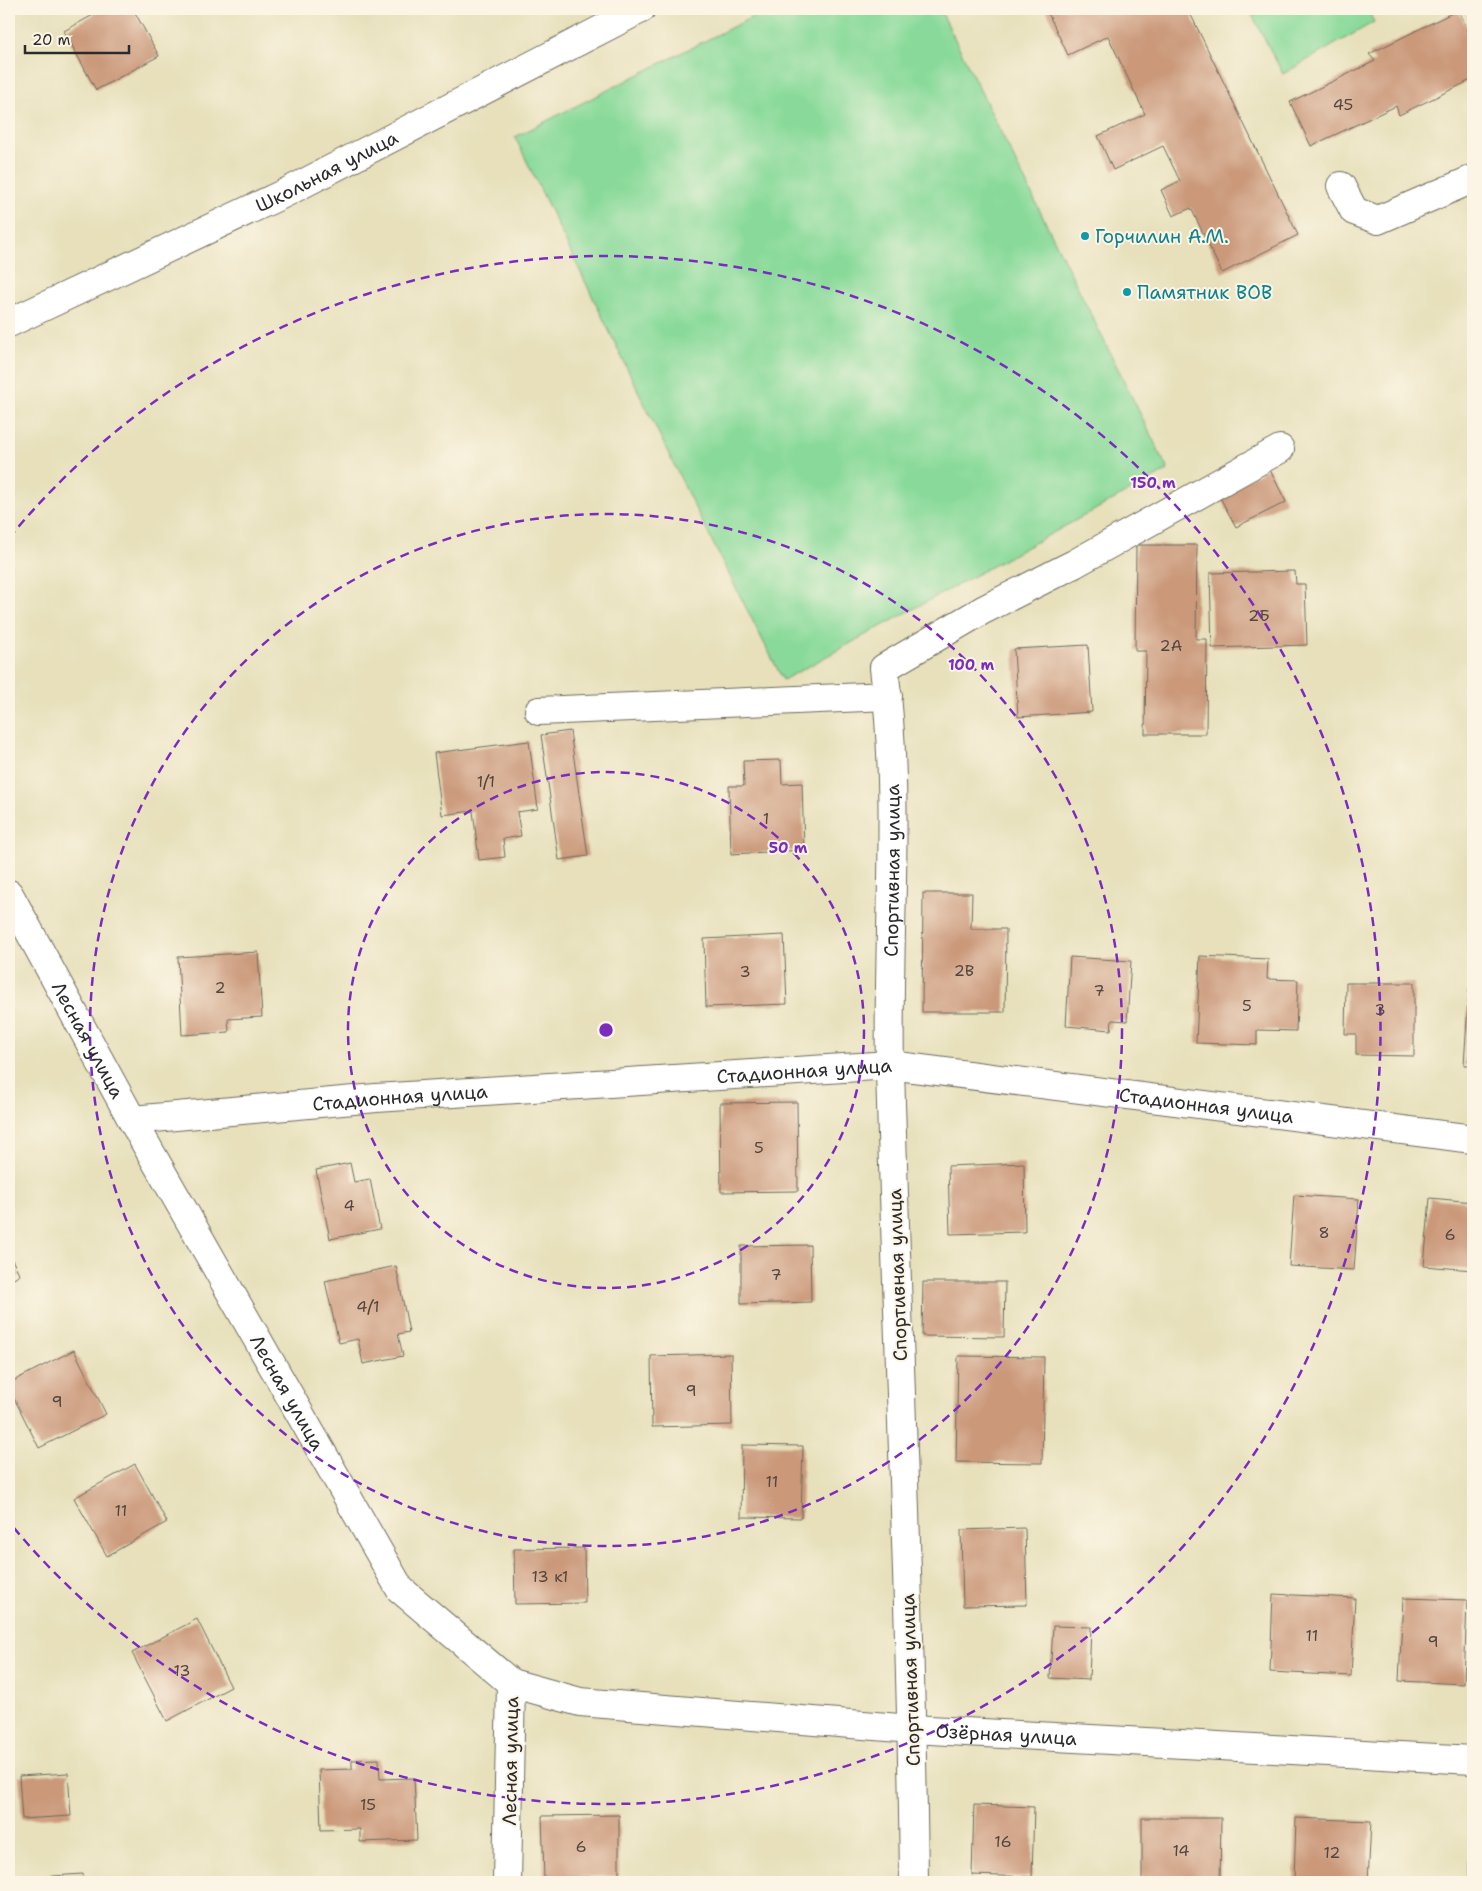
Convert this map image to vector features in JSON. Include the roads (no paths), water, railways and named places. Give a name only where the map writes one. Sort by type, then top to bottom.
[{"type":"street","name":"Школьная улица","points":[[9,322],[284,193],[641,9]]},
{"type":"street","points":[[1341,186],[1354,211],[1378,220],[1473,179]]},
{"type":"street","name":"Спортивная улица","points":[[914,1882],[912,1729],[890,1065],[894,828],[888,696],[884,668],[983,610],[1074,564],[1280,449]]},
{"type":"street","points":[[539,711],[888,696]]},
{"type":"street","name":"Лесная улица","points":[[9,894],[132,1120],[400,1589],[511,1683],[507,1882]]},
{"type":"street","name":"Стадионная улица","points":[[132,1120],[376,1098],[890,1065],[1473,1139]]},
{"type":"street","name":"Озёрная улица","points":[[511,1683],[580,1702],[912,1729],[1473,1760]]},
{"type":"place","name":"Горчилин А.М.","points":[[1085,236]]},
{"type":"place","name":"Памятник ВОВ","points":[[1127,292]]}]
